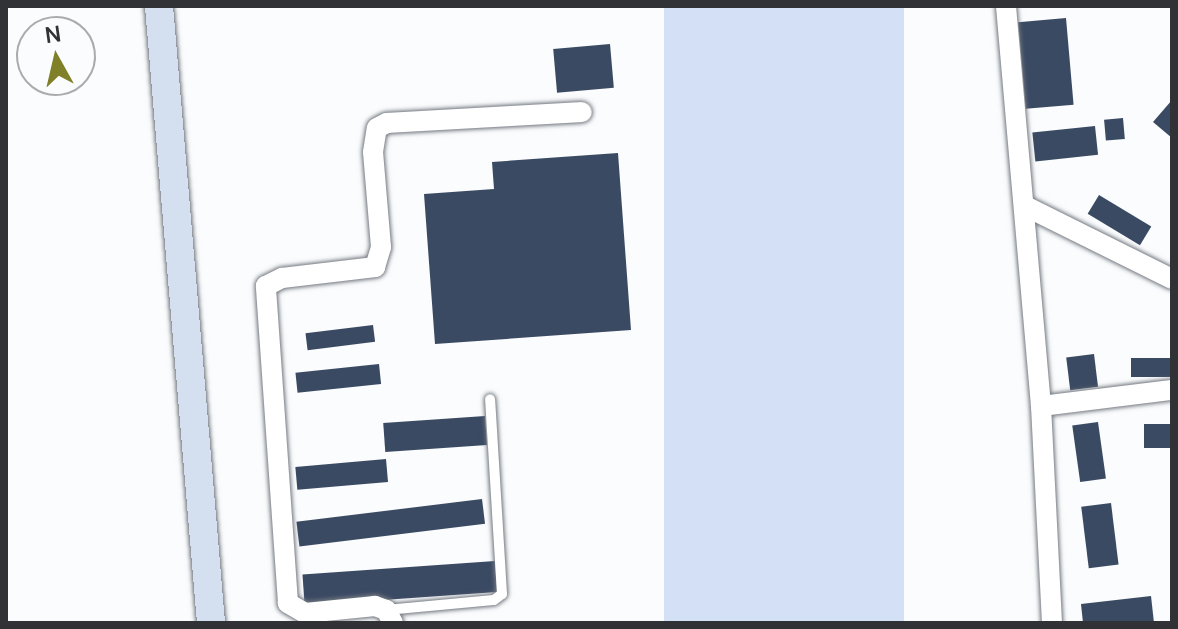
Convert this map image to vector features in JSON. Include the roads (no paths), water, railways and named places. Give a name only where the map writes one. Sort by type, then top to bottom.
[{"type":"street","points":[[159,6],[211,623]]},
{"type":"street","points":[[1006,6],[1041,406],[1052,623]]},
{"type":"street","points":[[390,616],[305,613],[288,603],[266,286],[282,278],[375,267],[381,247],[373,152],[377,128],[387,123],[582,112]]},
{"type":"street","points":[[1025,206],[1172,279]]},
{"type":"street","points":[[1041,406],[1172,390]]},
{"type":"lane","points":[[390,616],[494,600],[502,594],[490,399]]}]
